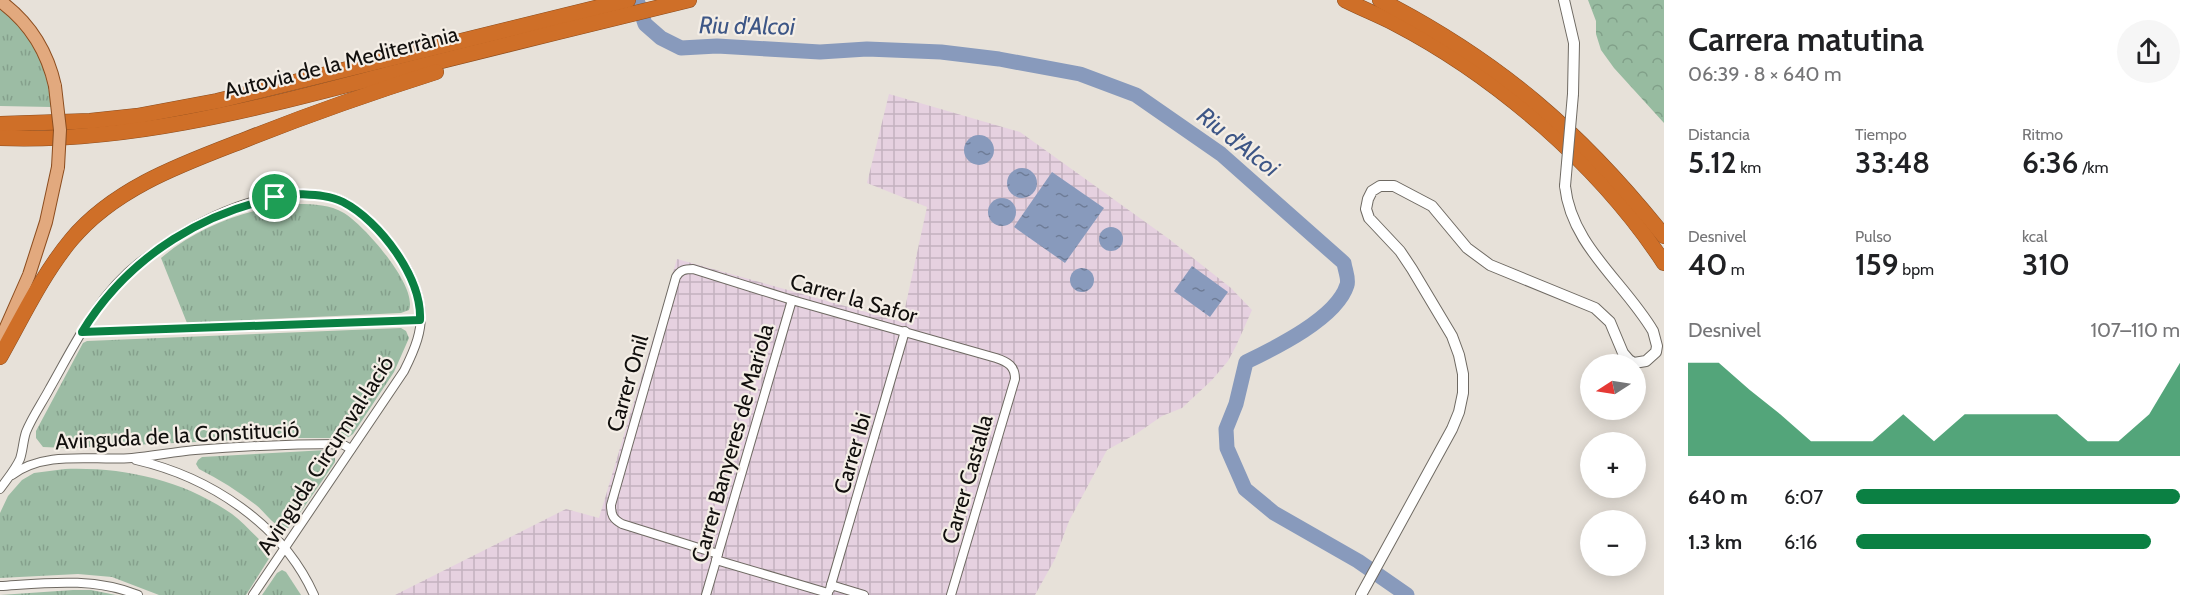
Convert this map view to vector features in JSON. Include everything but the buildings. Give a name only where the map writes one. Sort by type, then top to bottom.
[{"type":"highway","name":"Autovia de la Mediterrània","points":[[0,138],[38,139],[140,130],[216,116],[454,56],[628,0]]},
{"type":"highway","points":[[0,357],[51,268],[72,239],[96,215],[120,197],[184,164],[454,56],[523,48],[561,32],[689,0]]},
{"type":"highway","points":[[1345,0],[1395,23],[1489,82],[1589,170],[1629,216],[1664,263]]},
{"type":"highway","points":[[1380,0],[1464,47],[1550,113],[1613,175],[1664,236]]},
{"type":"highway","name":"Autovia de la Mediterrània","points":[[0,124],[125,117],[454,56]]},
{"type":"highway","points":[[0,116],[17,117],[35,123]]},
{"type":"main road","points":[[0,1],[17,14],[35,37],[48,63],[54,86],[60,130],[58,167],[46,222],[29,275],[0,341]]},
{"type":"street","points":[[1362,593],[1452,429],[1459,412],[1463,383],[1460,355],[1452,336],[1400,251],[1369,218],[1366,209],[1370,195],[1376,188],[1390,185],[1422,199],[1440,214],[1467,248],[1490,265],[1595,308],[1610,322],[1623,353],[1634,363],[1646,361],[1656,352],[1658,346],[1653,331],[1580,234],[1570,214],[1565,186],[1573,94],[1574,43],[1564,0]]},
{"type":"street","name":"Avinguda Circumval·lació","points":[[0,489],[20,459],[26,432],[94,312],[137,265],[187,230],[216,215],[246,205],[297,194],[317,195],[344,202],[385,237],[405,265],[421,308],[413,352],[404,371],[253,595]]},
{"type":"street","name":"Carrer la Safor","points":[[679,272],[693,269],[792,300],[905,331],[1007,362],[1015,372]]},
{"type":"street","name":"Carrer Onil","points":[[679,272],[611,505],[612,517],[622,524],[717,557]]},
{"type":"street","name":"Carrer Banyeres de Mariola","points":[[706,595],[792,300]]},
{"type":"street","points":[[82,332],[420,320]]},
{"type":"street","name":"Carrer Ibi","points":[[829,591],[905,331]]},
{"type":"street","name":"Carrer Castalla","points":[[951,595],[1015,380],[1015,372]]},
{"type":"street","name":"Avinguda de la Constitució","points":[[9,477],[35,462],[80,458],[130,458],[196,450],[248,447],[342,444],[351,449]]},
{"type":"street","points":[[130,458],[178,471],[226,496],[246,510],[285,549],[314,595]]},
{"type":"street","points":[[717,557],[829,591],[864,595]]},
{"type":"street","points":[[0,586],[87,583],[111,586],[138,595]]},
{"type":"shaded area","points":[[889,94],[1020,132],[1169,239],[1231,288],[1252,310],[1228,361],[1212,380],[1182,408],[1162,416],[1107,450],[1069,521],[1055,559],[1035,595],[395,595],[566,509],[599,518],[677,259],[902,322],[927,207],[867,183]]},
{"type":"green space","points":[[1588,0],[1664,0],[1664,123],[1614,68],[1601,50],[1596,34],[1596,21]]},
{"type":"green space","points":[[0,9],[22,28],[37,52],[47,79],[51,107],[0,106]]},
{"type":"green space","points":[[289,204],[331,207],[353,220],[376,243],[398,272],[410,299],[409,310],[401,313],[187,323],[161,258],[190,237],[221,222],[254,211]]},
{"type":"green space","points":[[401,328],[406,331],[409,338],[394,372],[353,434],[347,438],[285,438],[66,448],[43,447],[36,438],[36,431],[83,343],[87,341]]},
{"type":"green space","points":[[327,450],[335,455],[335,462],[291,526],[286,529],[242,495],[199,469],[196,464],[202,457]]},
{"type":"green space","points":[[65,469],[131,473],[194,492],[237,518],[269,549],[270,557],[246,595],[159,595],[112,577],[78,574],[0,578],[0,513],[8,496],[22,480],[34,473]]},
{"type":"green space","points":[[282,570],[286,572],[301,595],[262,595],[277,573]]},
{"type":"green space","points":[[91,590],[116,595],[0,595]]},
{"type":"water","points":[[979,135],[990,139],[994,150],[990,161],[979,165],[968,161],[964,150],[968,139]]},
{"type":"water","points":[[1022,168],[1028,169],[1036,177],[1036,189],[1028,197],[1022,198],[1016,197],[1008,189],[1007,183],[1008,177],[1016,169]]},
{"type":"water","points":[[1052,172],[1104,208],[1065,263],[1014,227]]},
{"type":"water","points":[[1002,198],[1012,202],[1016,212],[1012,222],[1002,226],[992,222],[988,212],[992,202]]},
{"type":"water","points":[[1111,227],[1116,228],[1122,234],[1122,244],[1116,250],[1111,251],[1106,250],[1100,244],[1099,239],[1100,234],[1106,228]]},
{"type":"water","points":[[1192,266],[1228,292],[1210,317],[1174,291]]},
{"type":"water","points":[[1082,268],[1087,269],[1093,275],[1093,285],[1087,291],[1082,292],[1077,291],[1071,285],[1070,280],[1071,275],[1077,269]]},
{"type":"waterway","name":"Riu d'Alcoi","points":[[637,0],[645,24],[661,38],[681,48],[717,46],[820,52],[867,49],[941,52],[999,59],[1080,74],[1136,95],[1221,154],[1344,263],[1348,280],[1341,297],[1318,320],[1304,331],[1246,362],[1236,404],[1226,429],[1227,448],[1245,489],[1274,513],[1358,561],[1407,595]]},
{"type":"route","points":[[297,194],[317,195],[344,202],[359,213],[385,237],[405,265],[421,308],[420,320],[82,332],[94,312],[115,287],[137,265],[158,250],[187,230],[216,215],[275,197],[297,194]]}]
